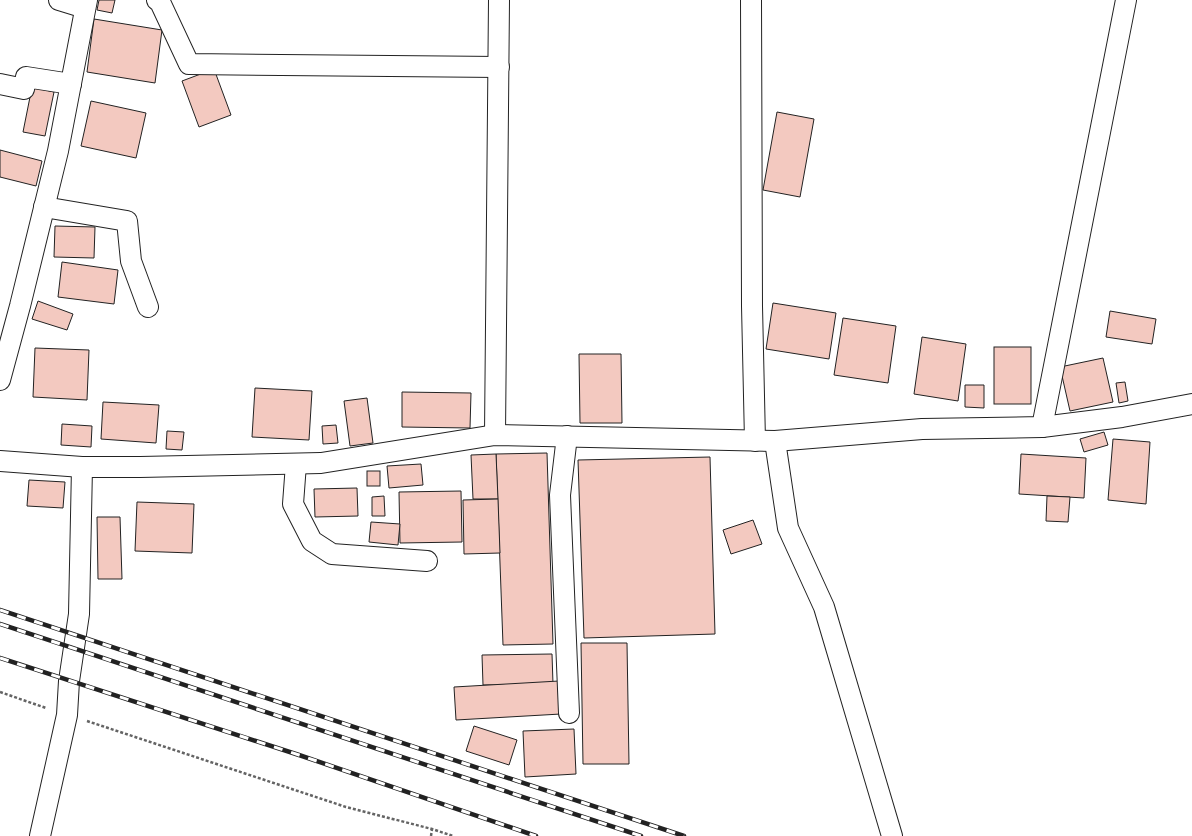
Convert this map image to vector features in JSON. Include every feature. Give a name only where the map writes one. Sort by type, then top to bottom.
[{"type":"street","points":[[0,380],[58,152],[86,4],[59,0]]},
{"type":"street","points":[[157,0],[160,2],[189,64],[499,67]]},
{"type":"street","points":[[495,435],[499,0]]},
{"type":"street","points":[[751,0],[752,306],[755,441]]},
{"type":"street","points":[[1042,427],[1126,0]]},
{"type":"street","points":[[0,84],[24,90],[26,77],[71,84]]},
{"type":"street","points":[[44,207],[127,221],[131,262],[148,307]]},
{"type":"street","points":[[0,460],[82,467],[210,467],[321,463],[495,435],[775,441],[922,429],[1042,427],[1122,417],[1192,404]]},
{"type":"street","points":[[567,436],[560,495],[569,713]]},
{"type":"street","points":[[775,441],[788,528],[824,607],[892,836]]},
{"type":"street","points":[[296,464],[293,504],[312,541],[332,554],[427,561]]},
{"type":"street","points":[[40,836],[67,715],[69,681],[80,614],[82,467]]},
{"type":"path","points":[[0,692],[346,807],[432,829],[452,836]]},
{"type":"path","points":[[431,836],[432,829]]},
{"type":"building","points":[[99,0],[115,0],[112,13],[97,10]]},
{"type":"building","points":[[94,19],[162,30],[155,83],[87,72]]},
{"type":"building","points":[[214,69],[231,115],[199,127],[182,81]]},
{"type":"building","points":[[32,87],[54,92],[45,136],[23,132]]},
{"type":"building","points":[[91,101],[146,113],[136,158],[81,146]]},
{"type":"building","points":[[777,112],[814,119],[800,197],[763,190]]},
{"type":"building","points":[[0,150],[42,161],[36,186],[0,177]]},
{"type":"building","points":[[55,226],[95,227],[94,258],[54,257]]},
{"type":"building","points":[[62,262],[118,270],[114,304],[58,297]]},
{"type":"building","points":[[38,301],[73,314],[67,330],[32,319]]},
{"type":"building","points":[[773,303],[836,313],[829,359],[766,349]]},
{"type":"building","points":[[1110,311],[1156,319],[1152,344],[1106,337]]},
{"type":"building","points":[[843,318],[896,326],[888,383],[834,375]]},
{"type":"building","points":[[922,337],[966,344],[958,401],[914,394]]},
{"type":"building","points":[[994,347],[1031,347],[1031,404],[994,404]]},
{"type":"building","points":[[35,348],[89,350],[87,400],[33,397]]},
{"type":"building","points":[[579,354],[621,354],[622,423],[580,423]]},
{"type":"building","points":[[1103,358],[1113,402],[1070,411],[1060,367]]},
{"type":"building","points":[[1125,382],[1128,401],[1119,403],[1116,383]]},
{"type":"building","points":[[965,385],[984,385],[984,408],[965,407]]},
{"type":"building","points":[[255,388],[312,391],[309,440],[252,437]]},
{"type":"building","points":[[402,392],[471,393],[470,428],[402,427]]},
{"type":"building","points":[[367,398],[373,443],[350,446],[344,401]]},
{"type":"building","points":[[103,402],[159,405],[156,443],[101,439]]},
{"type":"building","points":[[62,424],[92,426],[91,447],[61,445]]},
{"type":"building","points":[[336,425],[338,443],[323,444],[322,426]]},
{"type":"building","points":[[167,431],[184,432],[182,450],[166,449]]},
{"type":"building","points":[[1104,432],[1108,445],[1084,452],[1080,439]]},
{"type":"building","points":[[1113,439],[1150,442],[1146,504],[1108,500]]},
{"type":"building","points":[[547,453],[553,644],[503,645],[496,454]]},
{"type":"building","points":[[496,454],[498,499],[473,499],[471,455]]},
{"type":"building","points":[[1021,454],[1086,458],[1084,498],[1019,494]]},
{"type":"building","points":[[710,457],[715,634],[584,638],[578,460]]},
{"type":"building","points":[[421,464],[423,485],[389,488],[387,466]]},
{"type":"building","points":[[367,471],[380,471],[380,486],[367,486]]},
{"type":"building","points":[[29,480],[65,482],[63,508],[27,506]]},
{"type":"building","points":[[357,488],[358,516],[315,517],[314,489]]},
{"type":"building","points":[[461,491],[462,542],[400,543],[399,492]]},
{"type":"building","points":[[384,496],[385,516],[372,516],[372,497]]},
{"type":"building","points":[[1047,496],[1070,497],[1068,522],[1046,521]]},
{"type":"building","points":[[498,499],[500,553],[464,554],[463,500]]},
{"type":"building","points":[[137,502],[194,504],[192,553],[135,551]]},
{"type":"building","points":[[97,517],[120,517],[122,579],[98,579]]},
{"type":"building","points":[[753,520],[762,544],[731,554],[723,530]]},
{"type":"building","points":[[371,522],[400,524],[398,545],[369,542]]},
{"type":"building","points":[[581,643],[627,643],[629,764],[583,764]]},
{"type":"building","points":[[552,654],[553,684],[483,685],[482,655]]},
{"type":"building","points":[[559,681],[561,714],[456,720],[454,687]]},
{"type":"building","points":[[474,726],[517,740],[509,765],[466,751]]},
{"type":"building","points":[[574,729],[576,774],[525,777],[523,731]]},
{"type":"railway","points":[[0,610],[684,836]]},
{"type":"railway","points":[[0,624],[641,836]]},
{"type":"railway","points":[[0,658],[299,755],[536,836]]}]
